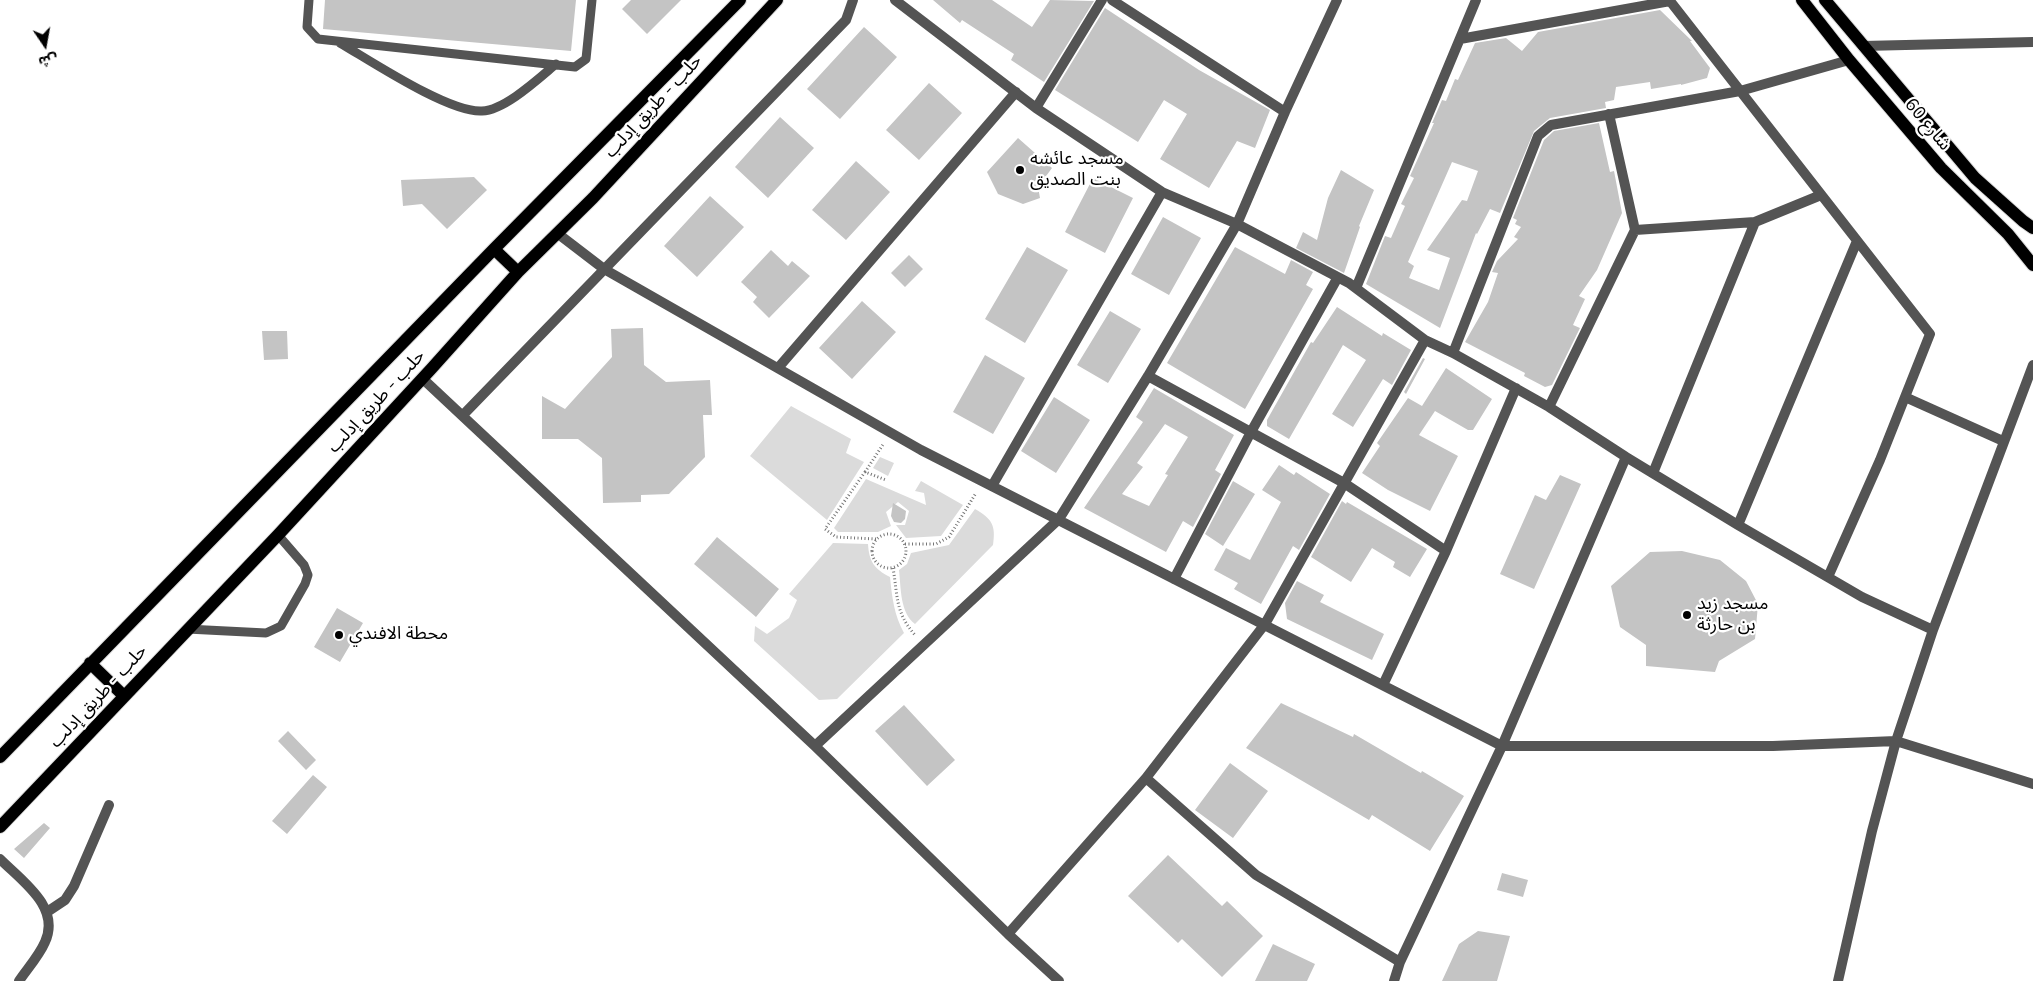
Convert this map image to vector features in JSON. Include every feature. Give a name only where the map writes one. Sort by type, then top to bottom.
[{"type":"main road","name":"حلب - طريق إدلب","points":[[0,757],[494,249],[740,0]]},
{"type":"main road","name":"حلب - طريق إدلب","points":[[0,826],[278,535],[423,379],[518,272],[599,191],[777,0]]},
{"type":"main road","name":"شارع 60","points":[[1802,0],[1849,60],[1940,168],[2008,234],[2033,265]]},
{"type":"main road","name":"شارع 60","points":[[1825,0],[1975,178],[2023,222],[2033,228]]},
{"type":"main road","points":[[494,249],[518,272]]},
{"type":"main road","points":[[90,663],[124,696]]},
{"type":"street","points":[[463,415],[846,20],[853,0]]},
{"type":"street","points":[[895,0],[1036,108],[1162,192],[1237,224],[1338,277],[1356,288],[1425,340],[1453,353],[1549,407],[1653,474],[1862,597],[1933,630]]},
{"type":"street","points":[[1036,108],[1102,0]]},
{"type":"street","points":[[1112,0],[1285,112]]},
{"type":"street","points":[[815,746],[1059,519],[1148,376],[1237,224],[1285,112],[1337,0]]},
{"type":"street","points":[[1356,288],[1476,0]]},
{"type":"street","points":[[1460,39],[1670,1],[1930,334],[1880,460],[1828,577]]},
{"type":"street","points":[[1863,46],[2033,42]]},
{"type":"street","points":[[1453,353],[1538,136],[1551,125],[1740,91],[1849,60]]},
{"type":"street","points":[[778,368],[1016,92]]},
{"type":"street","points":[[1549,407],[1634,230],[1609,114]]},
{"type":"street","points":[[987,484],[1162,192]]},
{"type":"street","points":[[1634,230],[1755,222],[1821,195]]},
{"type":"street","points":[[1653,474],[1755,222]]},
{"type":"street","points":[[557,233],[604,268],[891,433],[987,484],[1266,624],[1502,746],[1773,746],[1896,741],[2033,784]]},
{"type":"street","points":[[1738,525],[1857,241]]},
{"type":"street","points":[[1174,579],[1251,432],[1338,277]]},
{"type":"street","points":[[1008,934],[1146,778],[1266,624],[1425,340]]},
{"type":"street","points":[[1838,981],[1872,831],[1896,741],[1933,630],[2033,365]]},
{"type":"street","points":[[1148,376],[1344,483],[1446,550]]},
{"type":"street","points":[[423,379],[815,746],[1008,934],[1059,981]]},
{"type":"street","points":[[1383,685],[1446,550],[1516,388]]},
{"type":"street","points":[[1905,397],[2003,441]]},
{"type":"street","points":[[1394,981],[1400,962],[1502,746],[1626,457]]},
{"type":"street","points":[[1146,778],[1256,875],[1400,962]]},
{"type":"street","points":[[47,912],[65,900],[74,886],[109,805]]},
{"type":"street","points":[[0,859],[39,897],[49,920],[48,937],[19,981]]},
{"type":"lane","points":[[308,0],[307,27],[318,39],[575,67],[586,59],[592,0]]},
{"type":"lane","points":[[336,41],[437,99],[466,110],[483,111],[500,106],[524,90],[556,64]]},
{"type":"lane","points":[[187,629],[266,633],[280,626],[305,584],[308,575],[304,565],[278,535]]},
{"type":"path","points":[[876,539],[872,550],[875,561],[884,568],[893,568],[901,564],[906,555],[905,544],[902,539],[892,534],[876,539],[836,537],[825,529],[891,433]]},
{"type":"path","points":[[865,472],[886,480]]},
{"type":"path","points":[[905,544],[936,544],[948,537],[987,484]]},
{"type":"path","points":[[893,568],[899,609],[903,620],[924,645]]},
{"type":"shaded area","points":[[791,406],[851,439],[846,453],[864,462],[827,520],[750,456]]},
{"type":"shaded area","points":[[880,457],[894,463],[888,476],[873,468]]},
{"type":"shaded area","points":[[866,479],[926,505],[924,493],[915,491],[921,481],[963,505],[941,536],[906,538],[896,525],[905,525],[909,511],[898,502],[886,512],[891,526],[878,532],[838,532],[834,528]]},
{"type":"shaded area","points":[[975,509],[989,520],[993,527],[993,545],[915,624],[906,613],[904,607],[899,570],[907,564],[911,553],[949,545]]},
{"type":"shaded area","points":[[833,543],[868,544],[873,564],[890,577],[896,613],[904,633],[837,699],[819,700],[754,641],[755,626],[767,634],[789,618],[797,600],[789,594]]},
{"type":"building","points":[[325,0],[576,0],[571,51],[323,29]]},
{"type":"building","points":[[631,0],[681,0],[647,34],[622,9]]},
{"type":"building","points":[[933,0],[992,0],[1032,27],[1050,0],[1094,1],[1044,82],[1011,60],[1014,54],[962,20],[960,23]]},
{"type":"building","points":[[1105,8],[1199,70],[1270,110],[1255,148],[1237,141],[1209,188],[1160,159],[1187,114],[1164,100],[1138,142],[1055,90]]},
{"type":"building","points":[[1660,10],[1692,41],[1690,41],[1710,68],[1707,78],[1681,85],[1651,89],[1650,82],[1616,87],[1614,100],[1605,102],[1606,108],[1550,118],[1534,131],[1500,213],[1490,209],[1476,233],[1440,328],[1366,284],[1385,236],[1391,238],[1405,206],[1401,204],[1414,178],[1410,176],[1434,123],[1432,123],[1442,100],[1446,101],[1455,79],[1458,80],[1475,43],[1506,38],[1522,51],[1538,32]],"holes":[[[1452,162],[1478,171],[1467,201],[1462,200],[1427,250],[1450,258],[1439,290],[1409,278],[1414,266],[1408,262]]]},
{"type":"building","points":[[864,27],[897,57],[840,119],[807,89]]},
{"type":"building","points":[[929,83],[962,113],[919,160],[886,130]]},
{"type":"building","points":[[780,117],[814,148],[768,198],[735,167]]},
{"type":"building","points":[[1599,123],[1610,172],[1614,171],[1622,213],[1597,270],[1579,296],[1585,299],[1573,325],[1580,328],[1552,385],[1545,387],[1524,376],[1525,373],[1465,342],[1488,302],[1498,273],[1492,272],[1497,261],[1518,239],[1514,237],[1521,227],[1515,224],[1517,220],[1513,218],[1544,140],[1554,131]]},
{"type":"building","name":"مسجد عائشه بنت الصديق","points":[[1018,138],[1052,168],[1038,187],[1040,198],[1023,204],[998,194],[987,172]]},
{"type":"building","points":[[856,161],[890,192],[846,240],[812,210]]},
{"type":"building","points":[[1341,170],[1374,190],[1359,226],[1344,273],[1296,248],[1303,232],[1317,240],[1328,198]]},
{"type":"building","points":[[474,177],[487,190],[447,229],[422,204],[403,206],[401,180]]},
{"type":"building","points":[[1093,178],[1133,198],[1105,253],[1065,232]]},
{"type":"building","points":[[710,196],[744,227],[697,277],[664,246]]},
{"type":"building","points":[[1163,217],[1201,238],[1169,295],[1131,274]]},
{"type":"building","points":[[1027,247],[1068,270],[1025,343],[985,319]]},
{"type":"building","points":[[1235,247],[1285,274],[1291,260],[1313,272],[1306,285],[1313,289],[1245,409],[1167,363]]},
{"type":"building","points":[[771,250],[788,266],[792,261],[810,276],[769,318],[753,302],[757,297],[741,282]]},
{"type":"building","points":[[909,255],[923,269],[905,287],[891,273]]},
{"type":"building","points":[[862,301],[896,332],[852,379],[819,348]]},
{"type":"building","points":[[1337,307],[1382,336],[1383,333],[1411,350],[1392,385],[1383,379],[1353,427],[1332,414],[1366,360],[1343,345],[1289,439],[1267,426],[1267,420],[1311,342],[1313,343]]},
{"type":"building","points":[[1110,311],[1141,329],[1108,383],[1077,365]]},
{"type":"building","points":[[643,328],[644,365],[666,382],[710,380],[712,415],[703,415],[705,457],[669,494],[641,495],[641,502],[603,503],[602,458],[578,439],[542,439],[542,396],[565,409],[612,357],[611,329]]},
{"type":"building","points":[[262,331],[287,331],[288,359],[264,360]]},
{"type":"building","points":[[985,355],[1025,378],[993,434],[953,412]]},
{"type":"building","points":[[1423,358],[1425,359],[1406,394],[1404,392]]},
{"type":"building","points":[[1446,368],[1492,399],[1473,430],[1468,430],[1435,411],[1419,435],[1458,456],[1430,511],[1388,490],[1362,473],[1380,446],[1377,443],[1408,398],[1422,406]]},
{"type":"building","points":[[1154,388],[1234,435],[1215,470],[1221,474],[1193,527],[1183,521],[1166,552],[1084,508],[1143,422],[1136,417]],"holes":[[[1165,424],[1188,437],[1165,474],[1168,475],[1149,506],[1122,494],[1143,467],[1137,463]]]},
{"type":"building","points":[[1054,397],[1090,420],[1056,473],[1021,451]]},
{"type":"building","points":[[1279,465],[1294,475],[1296,472],[1330,494],[1299,550],[1293,546],[1261,604],[1234,589],[1238,583],[1214,570],[1226,548],[1250,560],[1281,502],[1262,490]]},
{"type":"building","points":[[1560,475],[1581,484],[1534,589],[1500,574],[1535,495],[1546,500]]},
{"type":"building","points":[[1233,481],[1255,494],[1223,546],[1205,534]]},
{"type":"building","points":[[1342,501],[1346,504],[1347,502],[1427,549],[1410,577],[1393,567],[1395,562],[1372,548],[1351,582],[1311,557]]},
{"type":"building","points":[[893,503],[906,511],[905,519],[901,523],[894,522],[891,516]]},
{"type":"building","points":[[717,537],[779,589],[756,617],[694,564]]},
{"type":"building","name":"مسجد زيد بن حارثة","points":[[1682,551],[1720,560],[1746,581],[1758,604],[1755,639],[1719,661],[1715,672],[1646,666],[1646,645],[1620,627],[1611,586],[1650,552]]},
{"type":"building","points":[[1297,581],[1324,595],[1320,602],[1384,634],[1372,660],[1287,619],[1285,603]]},
{"type":"building","name":"محطة الافندي","points":[[337,608],[363,623],[340,662],[314,647]]},
{"type":"building","points":[[1281,703],[1353,737],[1354,734],[1464,796],[1430,851],[1372,815],[1369,820],[1246,748]]},
{"type":"building","points":[[904,705],[955,760],[927,786],[875,731]]},
{"type":"building","points":[[288,731],[316,760],[306,770],[278,741]]},
{"type":"building","points":[[1230,763],[1268,791],[1233,838],[1195,810]]},
{"type":"building","points":[[313,775],[327,787],[287,834],[272,821]]},
{"type":"building","points":[[44,823],[50,828],[24,858],[14,849]]},
{"type":"building","points":[[1168,855],[1222,906],[1227,901],[1263,936],[1222,977],[1182,939],[1178,943],[1128,896]]},
{"type":"building","points":[[1502,873],[1528,880],[1523,897],[1497,890]]},
{"type":"building","points":[[1478,931],[1510,936],[1497,981],[1442,981],[1459,944]]},
{"type":"building","points":[[1273,944],[1315,964],[1307,981],[1255,981]]},
{"type":"place","name":"مسجد عائشه بنت الصديق","points":[[1020,170]]},
{"type":"place","name":"مسجد زيد بن حارثة","points":[[1687,615]]},
{"type":"place","name":"محطة الافندي","points":[[339,635]]}]
